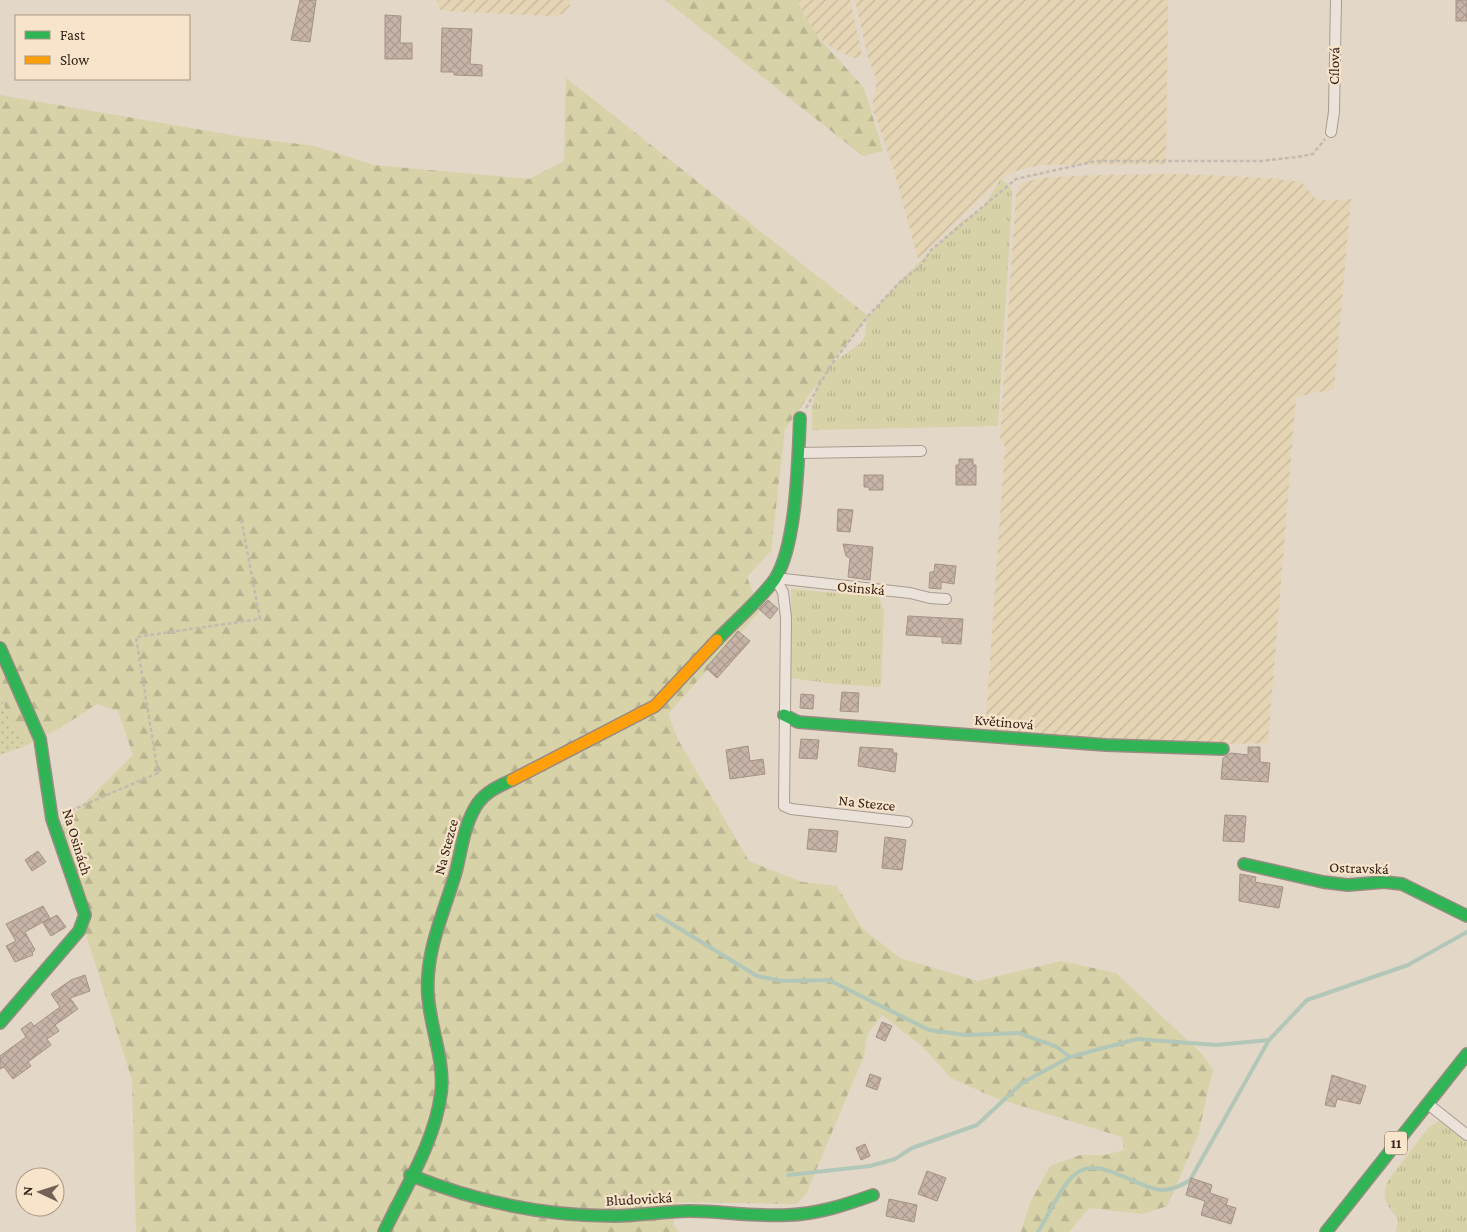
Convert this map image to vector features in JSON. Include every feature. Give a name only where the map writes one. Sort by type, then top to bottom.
[{"type":"street","name":"Cílová","points":[[1331,132],[1334,112],[1336,0]]},
{"type":"street","name":"Na Stezce","points":[[384,1232],[435,1123],[441,1092],[440,1052],[428,997],[427,961],[455,873],[466,825],[474,806],[488,792],[654,706],[775,578],[785,556],[791,529],[800,418]]},
{"type":"street","points":[[798,453],[921,451]]},
{"type":"street","name":"Na Stezce","points":[[775,578],[783,592],[785,603],[784,715],[786,808],[907,822]]},
{"type":"street","name":"Osinská","points":[[775,578],[787,581],[910,593],[930,598],[946,599]]},
{"type":"street","name":"Na Osinách","points":[[0,648],[40,739],[52,819],[85,915],[79,931],[0,1023]]},
{"type":"street","name":"Květinová","points":[[784,715],[798,722],[1106,745],[1223,748]]},
{"type":"street","name":"Ostravská","points":[[1244,864],[1323,882],[1348,885],[1384,882],[1402,884],[1442,902],[1467,916]]},
{"type":"street","name":"11","points":[[1326,1232],[1467,1054]]},
{"type":"street","points":[[1428,1104],[1467,1135]]},
{"type":"street","name":"Bludovická","points":[[410,1175],[430,1184],[475,1198],[557,1212],[605,1216],[691,1211],[800,1215],[848,1204],[872,1195]]},
{"type":"path","points":[[800,418],[831,365],[868,316],[902,280],[920,267],[931,250],[1016,179],[1096,161],[1260,161],[1297,157],[1313,154],[1331,132]]},
{"type":"path","points":[[52,819],[158,773],[136,637],[260,619],[241,518]]},
{"type":"shaded area","points":[[437,0],[570,0],[570,6],[562,14],[552,16],[445,11],[439,9]]},
{"type":"shaded area","points":[[799,0],[850,0],[862,55],[858,58],[853,58],[834,49],[818,37],[800,8]]},
{"type":"shaded area","points":[[855,0],[1168,0],[1166,164],[1039,165],[1012,172],[1001,179],[918,259],[893,167],[872,106],[877,81],[868,58]]},
{"type":"shaded area","points":[[1180,174],[1268,178],[1301,182],[1316,199],[1330,201],[1351,199],[1334,389],[1296,397],[1268,743],[1225,744],[985,731],[1005,446],[1000,438],[1016,193],[1022,183],[1040,178]]},
{"type":"green space","points":[[665,0],[799,0],[800,8],[818,37],[864,88],[883,151],[863,156]]},
{"type":"green space","points":[[566,78],[868,316],[817,381],[816,386],[785,429],[771,551],[747,577],[760,611],[668,714],[678,740],[749,861],[802,882],[837,886],[862,928],[900,958],[978,981],[1061,961],[1116,973],[1203,1055],[1213,1070],[1198,1135],[1167,1206],[1143,1214],[1089,1208],[1069,1232],[1021,1232],[1030,1203],[1050,1166],[1080,1155],[1105,1155],[1124,1150],[1122,1137],[993,1097],[951,1078],[922,1046],[882,1015],[867,1035],[864,1056],[806,1194],[796,1204],[677,1202],[673,1225],[679,1232],[136,1232],[132,1080],[54,833],[133,755],[118,711],[97,704],[63,726],[25,746],[10,722],[0,695],[0,95],[243,137],[315,146],[374,165],[529,179],[564,161]]},
{"type":"green space","points":[[1001,179],[1011,188],[1012,201],[998,426],[812,430],[812,409],[817,381],[828,366],[861,343],[865,335],[867,318],[901,280],[963,220],[981,210]]},
{"type":"green space","points":[[791,589],[879,597],[884,611],[881,687],[835,684],[791,678]]},
{"type":"green space","points":[[0,695],[10,722],[25,746],[0,755]]},
{"type":"green space","points":[[1439,1121],[1467,1141],[1467,1232],[1396,1232],[1398,1219],[1385,1198],[1387,1182],[1428,1128]]},
{"type":"building","points":[[300,0],[316,0],[310,42],[291,40]]},
{"type":"building","points":[[1456,0],[1467,0],[1467,21],[1456,21]]},
{"type":"building","points":[[385,15],[401,16],[400,43],[412,43],[412,59],[385,59]]},
{"type":"building","points":[[442,28],[472,29],[470,64],[482,65],[482,76],[454,75],[454,72],[441,72]]},
{"type":"building","points":[[959,459],[973,459],[973,465],[976,465],[976,485],[956,485],[956,465],[959,465]]},
{"type":"building","points":[[864,475],[883,475],[883,490],[869,490],[869,487],[864,487]]},
{"type":"building","points":[[838,509],[853,510],[850,532],[837,531]]},
{"type":"building","points":[[843,544],[873,547],[870,580],[848,577],[850,558],[846,556]]},
{"type":"building","points":[[935,564],[956,566],[954,584],[941,582],[941,589],[929,588],[930,572],[934,572]]},
{"type":"building","points":[[768,600],[778,609],[770,619],[759,609]]},
{"type":"building","points":[[908,616],[963,619],[961,644],[942,643],[942,637],[906,635]]},
{"type":"building","points":[[738,631],[750,641],[717,678],[706,668]]},
{"type":"building","points":[[842,692],[859,693],[858,712],[840,711]]},
{"type":"building","points":[[801,694],[814,695],[813,709],[800,708]]},
{"type":"building","points":[[801,739],[819,740],[817,759],[799,758]]},
{"type":"building","points":[[748,746],[750,761],[763,759],[765,774],[730,779],[726,750]]},
{"type":"building","points":[[860,747],[893,749],[893,753],[897,753],[895,772],[858,766]]},
{"type":"building","points":[[1248,747],[1260,747],[1260,762],[1270,763],[1268,782],[1221,779],[1223,758],[1231,753],[1248,755]]},
{"type":"building","points":[[1225,815],[1246,816],[1244,842],[1223,841]]},
{"type":"building","points":[[809,829],[838,831],[836,852],[807,849]]},
{"type":"building","points":[[885,837],[906,840],[902,870],[882,868]]},
{"type":"building","points":[[38,851],[46,862],[32,871],[25,860]]},
{"type":"building","points":[[1240,874],[1256,877],[1255,882],[1283,887],[1279,908],[1239,901]]},
{"type":"building","points":[[43,906],[50,918],[25,932],[35,950],[32,953],[33,955],[15,962],[6,946],[16,941],[6,924]]},
{"type":"building","points":[[57,915],[66,927],[51,936],[43,923]]},
{"type":"building","points":[[85,975],[90,991],[70,998],[78,1009],[55,1025],[59,1031],[47,1039],[51,1045],[28,1062],[31,1066],[13,1079],[4,1067],[0,1069],[0,1056],[26,1037],[21,1029],[31,1022],[34,1026],[60,1007],[51,994],[71,980]]},
{"type":"building","points":[[882,1022],[892,1026],[885,1041],[876,1037]]},
{"type":"building","points":[[870,1074],[881,1078],[877,1090],[866,1086]]},
{"type":"building","points":[[1332,1075],[1366,1086],[1360,1104],[1337,1099],[1335,1107],[1325,1105]]},
{"type":"building","points":[[865,1144],[870,1156],[861,1160],[856,1148]]},
{"type":"building","points":[[927,1171],[946,1178],[937,1201],[918,1194]]},
{"type":"building","points":[[1191,1178],[1212,1185],[1210,1193],[1228,1199],[1226,1205],[1236,1208],[1231,1224],[1201,1215],[1205,1201],[1186,1195]]},
{"type":"building","points":[[889,1199],[917,1205],[914,1222],[886,1216]]},
{"type":"waterway","points":[[657,915],[757,976],[783,981],[829,980],[929,1030],[966,1035],[1019,1033],[1057,1047],[1070,1057]]},
{"type":"waterway","points":[[788,1175],[870,1166],[895,1159],[912,1148],[977,1125],[1022,1083],[1070,1057],[1137,1039],[1216,1045],[1269,1040],[1307,1000],[1408,965],[1467,932]]},
{"type":"waterway","points":[[1038,1232],[1063,1189],[1072,1177],[1082,1170],[1104,1169],[1140,1184],[1162,1190],[1177,1187],[1190,1180],[1269,1040]]},
{"type":"traffic: fast","points":[[717,640],[769,587],[782,564],[788,545],[795,501],[800,418]]},
{"type":"traffic: fast","points":[[0,648],[40,739],[52,819],[85,915],[79,931],[0,1023]]},
{"type":"traffic: fast","points":[[784,715],[798,722],[835,725],[1106,745],[1223,749]]},
{"type":"traffic: fast","points":[[384,1232],[426,1147],[438,1111],[442,1081],[441,1068],[428,995],[429,964],[436,934],[455,875],[466,829],[473,811],[485,795],[512,780]]},
{"type":"traffic: fast","points":[[1244,864],[1323,882],[1348,885],[1384,882],[1402,884],[1467,916]]},
{"type":"traffic: fast","points":[[1326,1232],[1467,1054]]},
{"type":"traffic: fast","points":[[410,1175],[459,1192],[510,1205],[536,1210],[588,1215],[623,1216],[690,1211],[763,1215],[799,1214],[831,1208],[873,1195]]},
{"type":"traffic: slow","points":[[512,780],[655,706],[717,640]]}]
